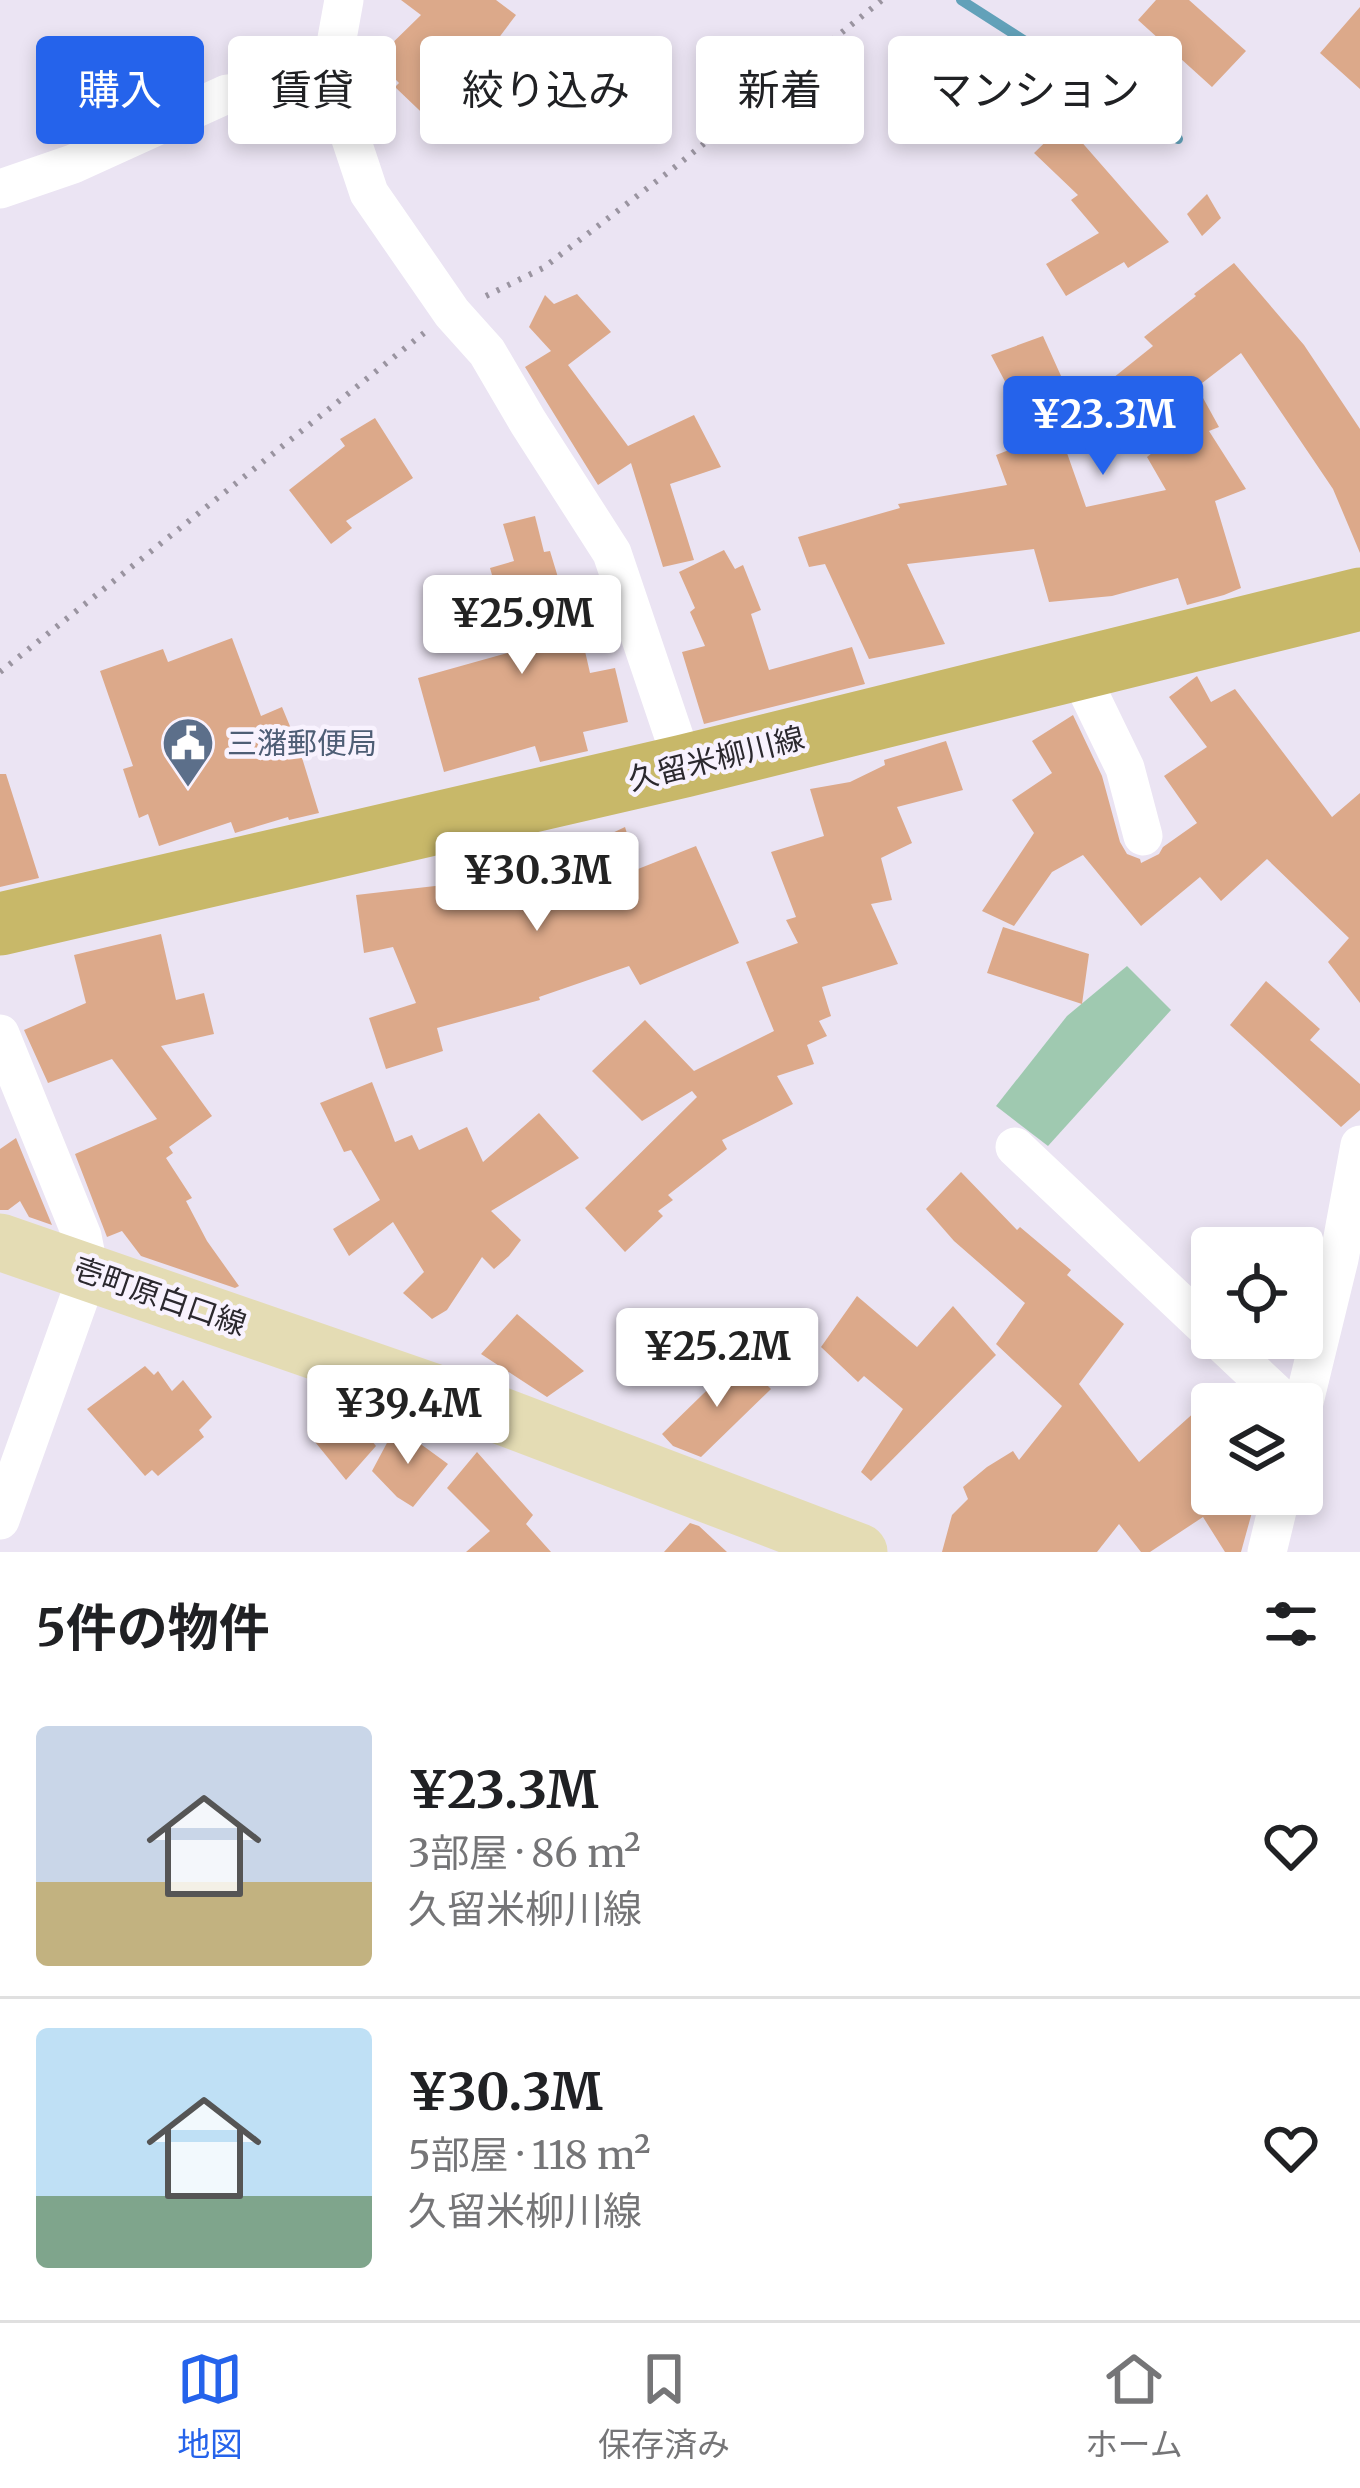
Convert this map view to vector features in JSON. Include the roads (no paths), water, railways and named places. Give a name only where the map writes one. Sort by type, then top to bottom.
[{"type":"main road","name":"久留米柳川線","points":[[0,924],[684,766],[1360,599]]},
{"type":"main road","name":"壱町原白口線","points":[[0,1242],[491,1412],[859,1552]]},
{"type":"street","points":[[337,36],[344,0]]},
{"type":"street","points":[[0,189],[73,164],[228,94]]},
{"type":"street","points":[[353,144],[369,193],[452,313],[487,352],[612,554],[684,766]]},
{"type":"street","points":[[1077,669],[1125,768],[1143,836]]},
{"type":"street","points":[[0,1034],[82,1236],[89,1271],[0,1520]]},
{"type":"street","points":[[1309,1383],[1340,1259],[1360,1145]]},
{"type":"street","points":[[1015,1147],[1191,1312]]},
{"type":"street","points":[[1240,1359],[1266,1383]]},
{"type":"street","points":[[1267,1552],[1276,1515]]},
{"type":"waterway","points":[[961,0],[1017,36]]},
{"type":"place","name":"三潴郵便局","points":[[188,789]]}]
